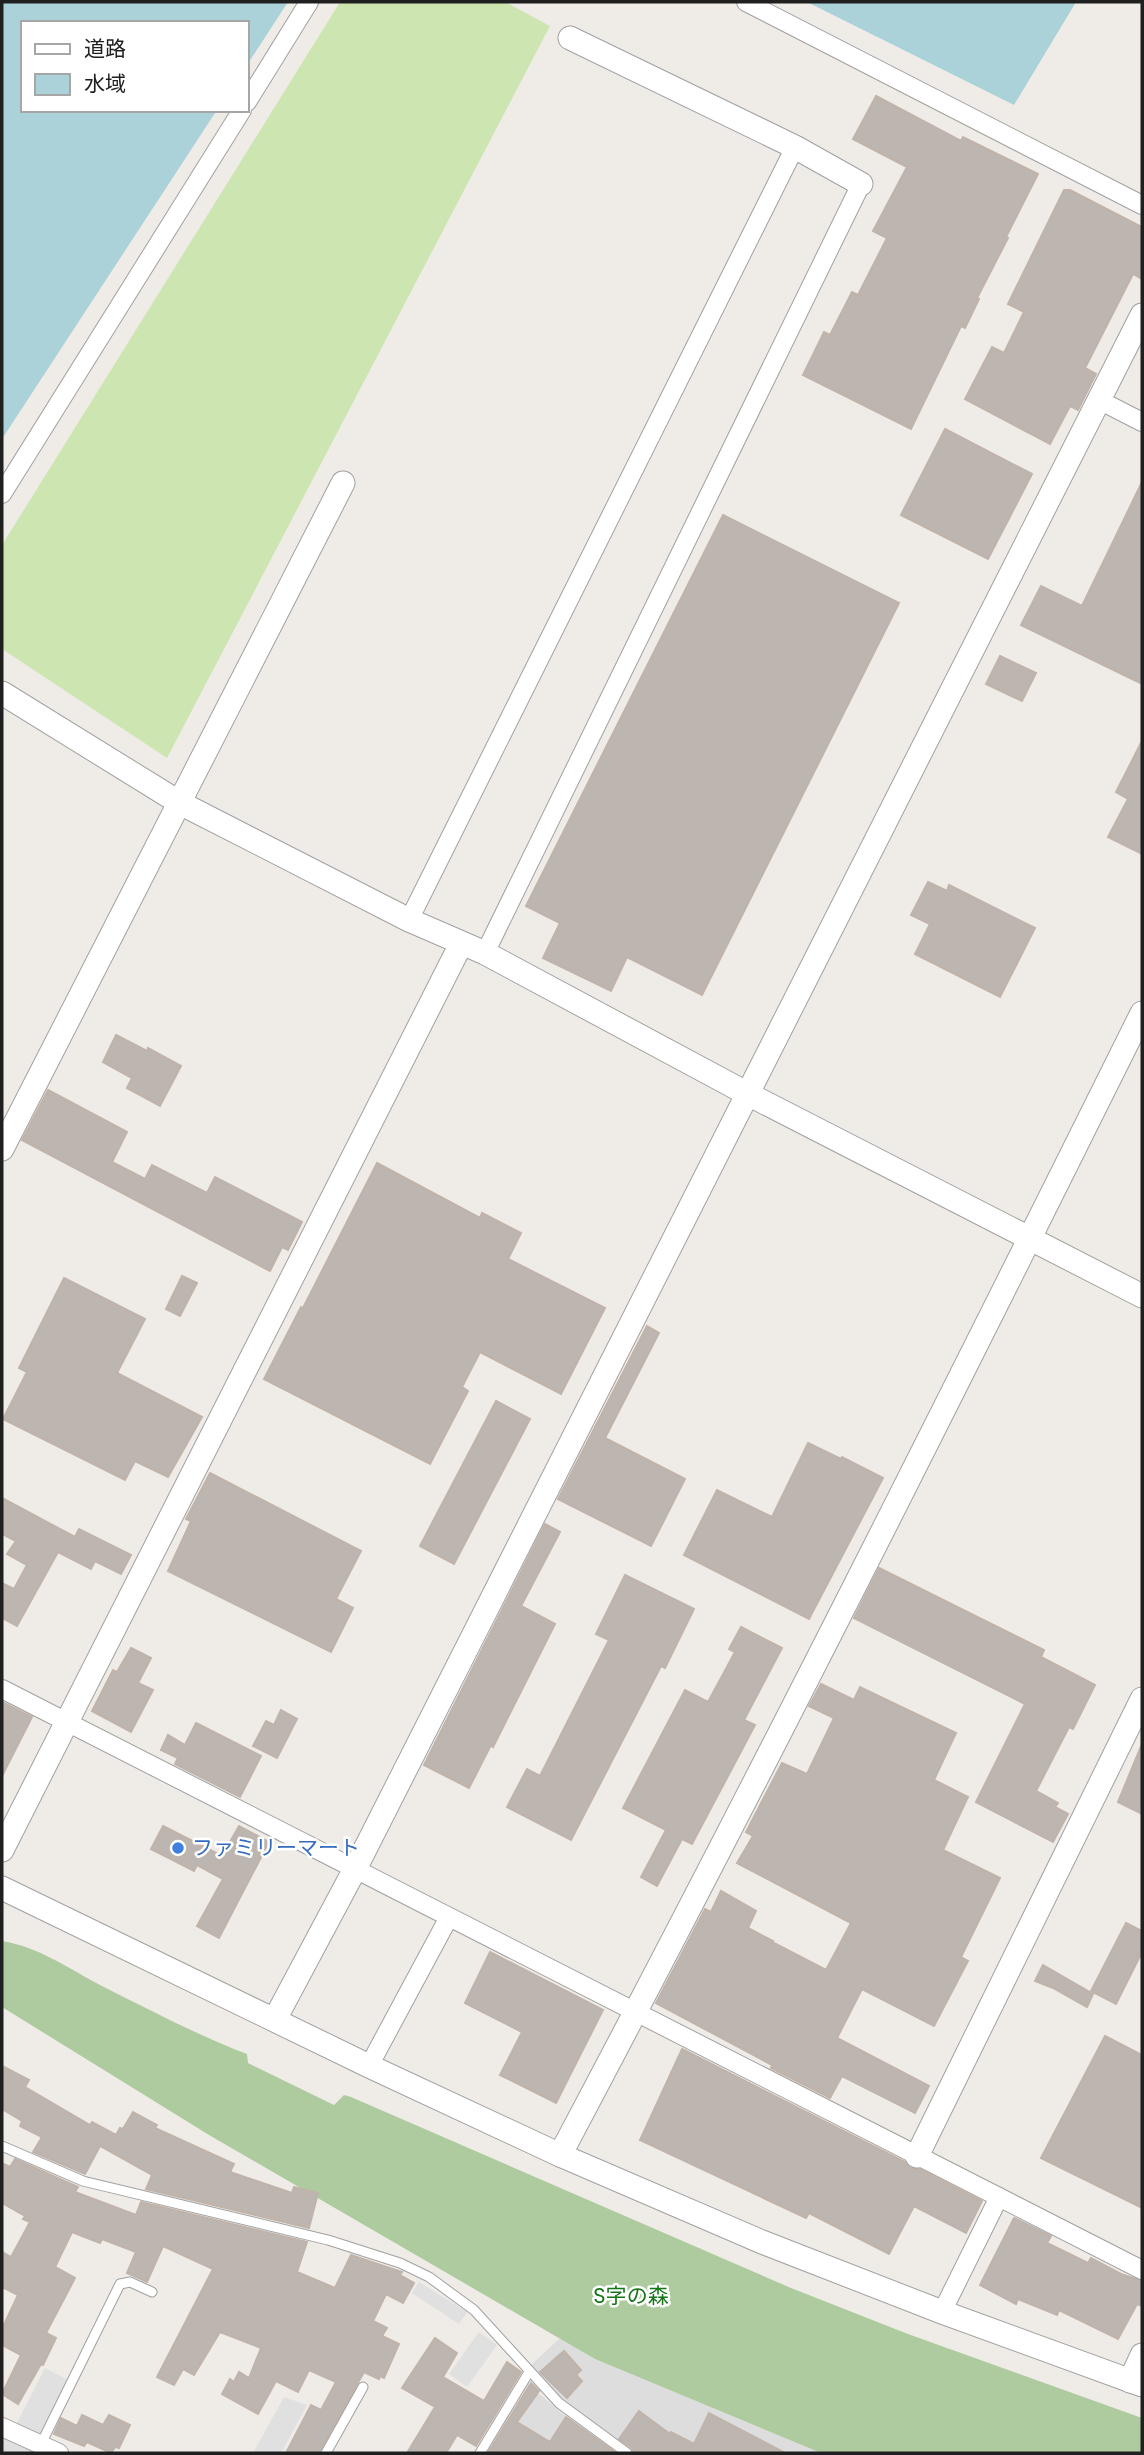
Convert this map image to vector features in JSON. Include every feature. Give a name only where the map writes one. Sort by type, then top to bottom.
[{"type":"street","points":[[248,100],[309,2]]},
{"type":"street","points":[[746,2],[1142,205]]},
{"type":"street","points":[[485,953],[861,184],[795,147],[570,38]]},
{"type":"street","points":[[2,494],[241,112]]},
{"type":"street","points":[[409,919],[795,147]]},
{"type":"street","points":[[275,2019],[355,1869],[1142,315]]},
{"type":"street","points":[[1099,400],[1142,422]]},
{"type":"street","points":[[2,1149],[343,483]]},
{"type":"street","points":[[2,693],[180,803],[409,919],[485,953],[746,1093],[1142,1296]]},
{"type":"street","points":[[2,1850],[461,944]]},
{"type":"street","points":[[560,2155],[636,2012],[1142,1013]]},
{"type":"street","points":[[2,1689],[1142,2270]]},
{"type":"street","points":[[917,2156],[1142,1699]]},
{"type":"street","points":[[2,1888],[369,2066],[560,2155],[762,2242],[1136,2383],[1142,2355]]},
{"type":"street","points":[[369,2066],[449,1917]]},
{"type":"street","points":[[942,2312],[999,2197]]},
{"type":"street","points":[[2,2427],[59,2453]]},
{"type":"lane","points":[[2,2146],[83,2181],[328,2240],[400,2263],[429,2277],[474,2309],[559,2403],[626,2453]]},
{"type":"lane","points":[[40,2446],[120,2284],[130,2282],[152,2292]]},
{"type":"lane","points":[[480,2453],[529,2372]]},
{"type":"lane","points":[[326,2453],[363,2387]]},
{"type":"shaded area","points":[[419,2282],[467,2312],[459,2324],[412,2293]]},
{"type":"shaded area","points":[[479,2332],[497,2345],[467,2387],[449,2374]]},
{"type":"shaded area","points":[[560,2338],[595,2359],[821,2453],[628,2453],[570,2409],[530,2366]]},
{"type":"shaded area","points":[[45,2368],[68,2380],[39,2437],[16,2425]]},
{"type":"shaded area","points":[[526,2380],[597,2442],[590,2453],[483,2453]]},
{"type":"shaded area","points":[[284,2397],[307,2405],[281,2453],[253,2453]]},
{"type":"shaded area","points":[[2,2434],[35,2449],[33,2453],[9,2453],[2,2450]]},
{"type":"green space","points":[[340,2],[505,2],[550,26],[167,758],[2,649],[2,545]]},
{"type":"green space","name":"S字の森","points":[[2,1941],[41,1953],[173,2021],[247,2054],[248,2063],[334,2105],[344,2095],[351,2097],[791,2288],[908,2334],[1142,2418],[1142,2453],[821,2453],[595,2359],[209,2135],[2,2007]]},
{"type":"water","points":[[2,2],[288,2],[248,63],[248,21],[21,21],[21,112],[216,112],[2,439]]},
{"type":"water","points":[[807,2],[1076,2],[1014,105]]},
{"type":"building","points":[[876,96],[961,141],[963,137],[1038,174],[965,328],[961,326],[911,429],[803,375],[824,332],[830,335],[852,292],[858,295],[887,238],[873,231],[907,167],[853,139]]},
{"type":"building","points":[[1064,190],[1070,190],[1142,227],[1142,279],[1133,274],[1085,368],[1096,374],[1078,410],[1070,406],[1050,444],[965,399],[992,347],[1004,353],[1024,312],[1008,304]]},
{"type":"building","points":[[945,429],[1032,474],[988,559],[901,515]]},
{"type":"building","points":[[1142,482],[1142,684],[1021,625],[1041,586],[1082,606]]},
{"type":"building","points":[[723,515],[899,603],[702,995],[627,957],[611,991],[543,958],[560,923],[526,906]]},
{"type":"building","points":[[1000,656],[1036,673],[1022,701],[986,684]]},
{"type":"building","points":[[1142,741],[1142,854],[1108,837],[1128,799],[1116,792]]},
{"type":"building","points":[[928,882],[947,891],[949,885],[1035,928],[1000,997],[915,954],[930,924],[911,915]]},
{"type":"building","points":[[116,1035],[181,1066],[160,1106],[127,1088],[132,1078],[103,1062]]},
{"type":"building","points":[[48,1090],[127,1132],[112,1162],[145,1179],[152,1165],[207,1193],[215,1177],[302,1222],[288,1250],[282,1247],[270,1271],[22,1140]]},
{"type":"building","points":[[377,1163],[480,1218],[482,1213],[521,1233],[508,1259],[605,1308],[561,1394],[480,1352],[462,1387],[468,1391],[430,1464],[264,1379]]},
{"type":"building","points":[[182,1276],[197,1283],[180,1316],[166,1309]]},
{"type":"building","points":[[64,1278],[145,1319],[117,1373],[202,1417],[168,1477],[135,1461],[125,1480],[3,1419],[27,1372],[19,1368]]},
{"type":"building","points":[[647,1326],[659,1333],[605,1438],[685,1479],[651,1546],[558,1499]]},
{"type":"building","points":[[496,1401],[530,1419],[454,1564],[420,1546]]},
{"type":"building","points":[[808,1443],[883,1478],[809,1619],[684,1555],[717,1490],[772,1517]]},
{"type":"building","points":[[210,1473],[361,1551],[336,1599],[353,1608],[331,1652],[168,1571],[191,1521],[186,1519]]},
{"type":"building","points":[[2,1498],[75,1537],[79,1529],[131,1555],[121,1574],[95,1561],[91,1569],[58,1552],[17,1626],[2,1618],[2,1583],[14,1589],[27,1565],[7,1554],[16,1541],[2,1534]]},
{"type":"building","points":[[545,1524],[560,1532],[521,1606],[555,1624],[493,1747],[491,1745],[469,1788],[424,1765]]},
{"type":"building","points":[[879,1568],[1044,1650],[1041,1657],[1095,1685],[1073,1729],[1069,1727],[1036,1791],[1058,1803],[1055,1807],[1068,1814],[1053,1842],[976,1802],[1025,1704],[854,1618]]},
{"type":"building","points":[[625,1575],[694,1609],[665,1668],[661,1666],[571,1840],[507,1807],[527,1769],[540,1776],[609,1640],[596,1634]]},
{"type":"building","points":[[741,1627],[782,1648],[744,1720],[755,1725],[692,1844],[682,1839],[657,1886],[641,1877],[666,1830],[623,1808],[685,1690],[708,1702],[735,1652],[729,1649]]},
{"type":"building","points":[[131,1648],[151,1658],[138,1683],[153,1690],[131,1732],[92,1711],[113,1670],[117,1672]]},
{"type":"building","points":[[821,1684],[854,1700],[860,1687],[956,1733],[934,1780],[968,1797],[943,1850],[1000,1878],[961,1957],[968,1961],[934,2026],[862,1989],[837,2038],[929,2086],[915,2113],[842,2076],[830,2098],[656,2003],[705,1909],[711,1912],[721,1891],[756,1911],[748,1928],[826,1970],[851,1923],[737,1863],[753,1836],[746,1832],[782,1763],[807,1774],[834,1718],[809,1706]]},
{"type":"building","points":[[2,1702],[32,1717],[2,1776]]},
{"type":"building","points":[[281,1710],[297,1719],[277,1758],[253,1746],[266,1721],[274,1725]]},
{"type":"building","points":[[196,1723],[261,1756],[240,1797],[175,1764],[178,1758],[161,1750],[168,1735],[185,1745]]},
{"type":"building","points":[[1142,1744],[1142,1814],[1118,1802]]},
{"type":"building","points":[[163,1826],[222,1856],[239,1826],[269,1842],[219,1938],[197,1926],[223,1879],[197,1865],[194,1871],[151,1849]]},
{"type":"building","points":[[1126,1923],[1142,1931],[1142,1952],[1116,2004],[1091,1991]]},
{"type":"building","points":[[490,1952],[603,2010],[556,2103],[500,2075],[522,2032],[465,2003]]},
{"type":"building","points":[[1043,1965],[1093,1994],[1087,2007],[1035,1981]]},
{"type":"building","points":[[1105,2036],[1142,2055],[1142,2208],[1041,2158]]},
{"type":"building","points":[[682,2049],[905,2162],[910,2168],[920,2169],[982,2201],[966,2233],[914,2206],[889,2254],[809,2213],[806,2218],[640,2140]]},
{"type":"building","points":[[2,2066],[29,2080],[25,2087],[90,2125],[92,2122],[116,2135],[133,2112],[157,2125],[155,2128],[234,2164],[230,2172],[292,2193],[294,2187],[318,2193],[309,2228],[146,2189],[152,2175],[100,2146],[85,2174],[33,2152],[42,2137],[20,2126],[22,2121],[2,2109]]},
{"type":"building","points":[[15,2159],[78,2187],[75,2192],[136,2215],[141,2202],[307,2242],[297,2272],[335,2288],[351,2255],[402,2272],[400,2275],[414,2283],[403,2303],[386,2294],[373,2321],[387,2328],[382,2336],[399,2344],[384,2378],[380,2376],[379,2379],[364,2372],[319,2453],[286,2453],[311,2405],[321,2410],[336,2382],[309,2370],[298,2392],[276,2381],[258,2414],[222,2394],[230,2379],[234,2382],[239,2372],[249,2378],[261,2348],[220,2332],[194,2375],[183,2369],[174,2385],[157,2377],[213,2269],[163,2246],[147,2282],[127,2273],[136,2252],[102,2239],[100,2243],[72,2232],[55,2267],[75,2278],[46,2333],[56,2338],[43,2365],[41,2364],[18,2404],[2,2394],[21,2355],[2,2345],[2,2329],[18,2295],[2,2287],[2,2252],[11,2257],[30,2222],[23,2219],[25,2216],[2,2203],[2,2163],[10,2167]]},
{"type":"building","points":[[1014,2218],[1051,2236],[1047,2243],[1088,2263],[1091,2258],[1121,2274],[1142,2281],[1142,2306],[1137,2304],[1118,2339],[1059,2310],[1057,2315],[1018,2299],[1016,2304],[980,2285]]},
{"type":"building","points":[[435,2338],[457,2353],[443,2377],[484,2401],[507,2362],[521,2372],[476,2446],[457,2435],[446,2453],[407,2453],[435,2407],[402,2388]]},
{"type":"building","points":[[564,2351],[581,2370],[576,2375],[582,2381],[567,2398],[540,2372]]},
{"type":"building","points":[[531,2383],[539,2391],[517,2422],[550,2442],[566,2417],[616,2453],[488,2453]]},
{"type":"building","points":[[639,2411],[670,2434],[671,2432],[694,2444],[709,2413],[785,2453],[634,2453],[632,2448],[619,2439]]},
{"type":"building","points":[[82,2415],[103,2425],[109,2415],[130,2425],[119,2448],[115,2447],[111,2453],[87,2442],[84,2446],[54,2434],[61,2418],[77,2426]]},
{"type":"place","name":"ファミリーマート","points":[[178,1848]]}]
